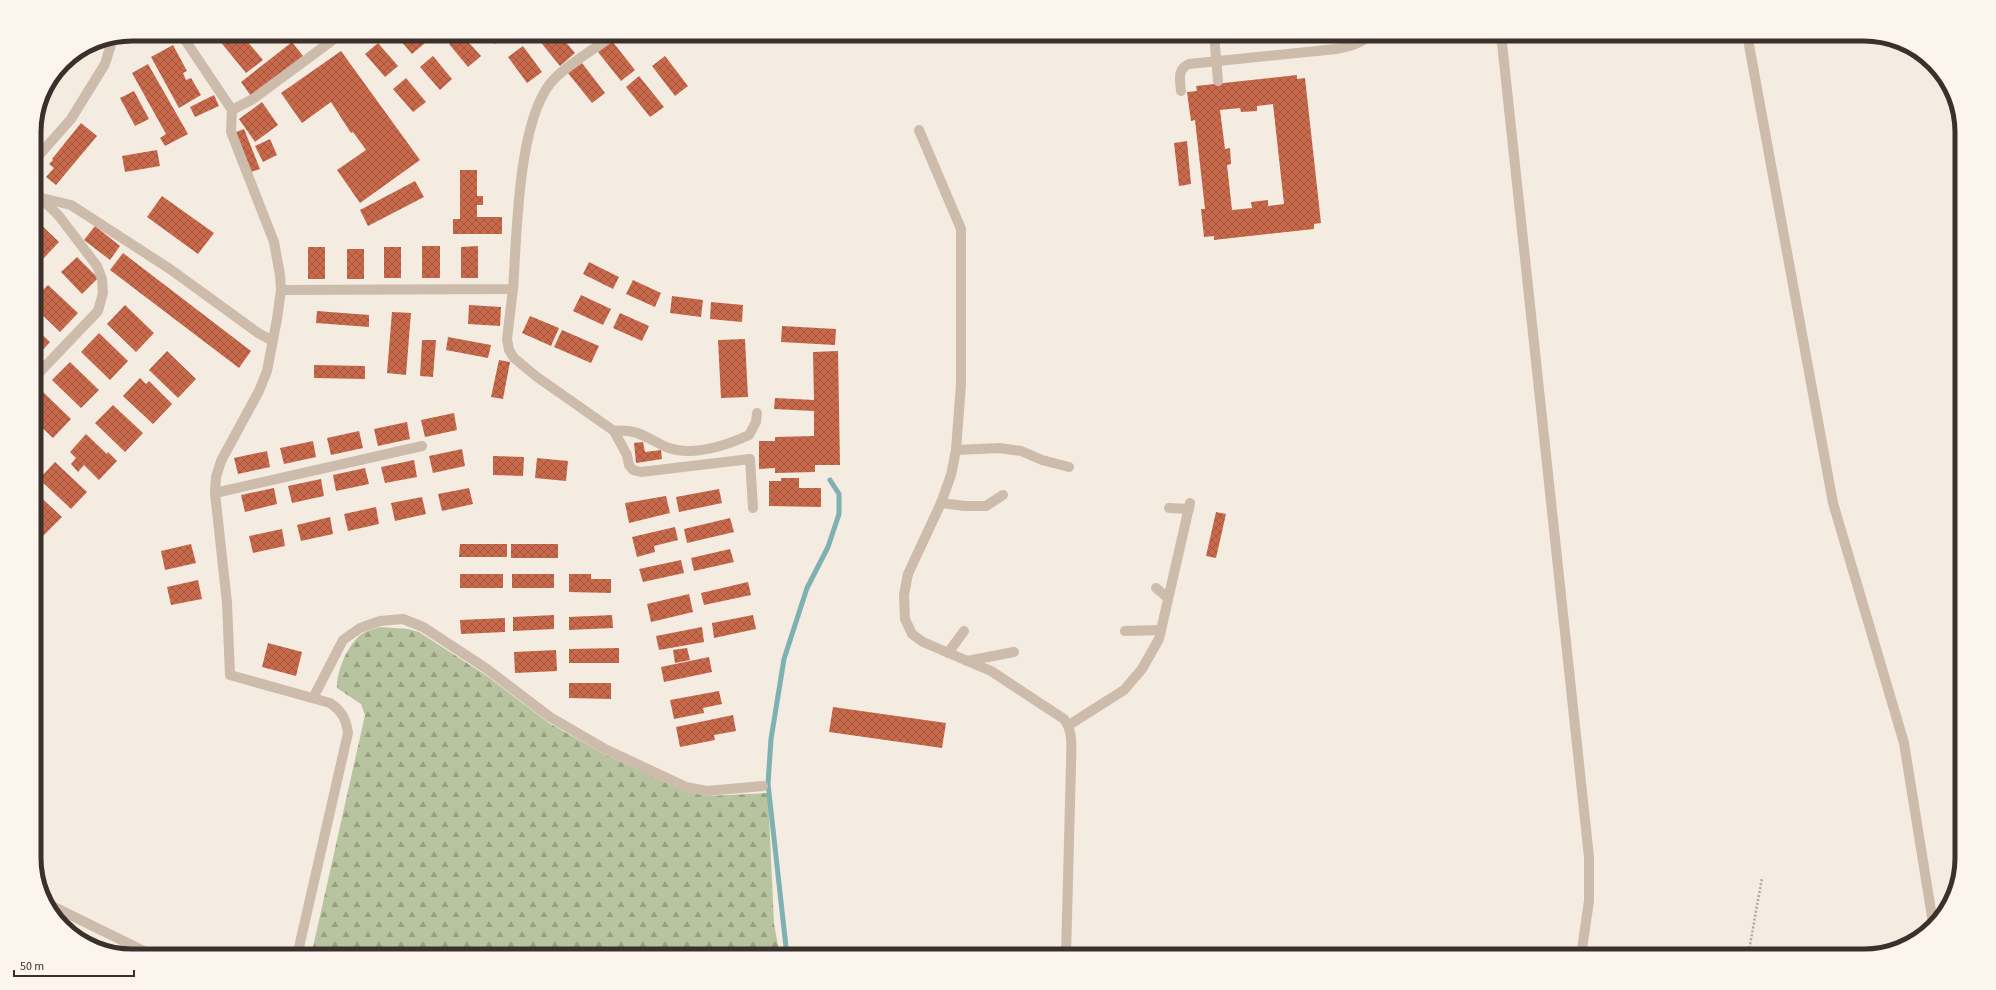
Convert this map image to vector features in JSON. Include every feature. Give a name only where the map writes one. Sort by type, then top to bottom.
[{"type":"street","points":[[186,41],[232,110],[231,132],[274,242],[281,290],[267,371],[259,391],[221,461],[216,477],[216,492],[227,603],[230,675],[330,703],[340,710],[346,722],[348,733],[300,949]]},
{"type":"street","points":[[232,110],[252,99],[331,41]]},
{"type":"street","points":[[605,41],[555,77],[544,93],[525,147],[513,289],[507,339],[509,350],[514,358],[536,377],[614,431],[627,454],[629,465],[633,470],[641,472],[750,459],[753,508]]},
{"type":"street","points":[[1215,41],[1218,80]]},
{"type":"street","points":[[1181,91],[1181,70],[1184,66],[1216,61],[1336,49],[1362,41]]},
{"type":"street","points":[[1502,41],[1589,857],[1589,901],[1582,949]]},
{"type":"street","points":[[1748,41],[1833,503],[1904,743],[1932,918]]},
{"type":"street","points":[[41,153],[71,119],[104,64],[111,44]]},
{"type":"street","points":[[919,130],[961,229],[961,377],[956,450],[951,475],[941,503],[908,574],[904,595],[905,619],[912,634],[923,642],[991,671],[1064,719],[1069,725],[1071,733],[1071,757],[1066,949]]},
{"type":"street","points":[[42,198],[71,205],[170,269],[258,333],[273,341]]},
{"type":"street","points":[[41,371],[98,311],[103,293],[102,279],[98,266],[59,216],[42,198]]},
{"type":"street","points":[[281,290],[513,289]]},
{"type":"street","points":[[614,431],[634,431],[667,447],[688,451],[716,447],[749,435],[756,422],[757,413]]},
{"type":"street","points":[[216,492],[422,446]]},
{"type":"street","points":[[956,450],[999,448],[1021,451],[1042,460],[1069,467]]},
{"type":"street","points":[[941,503],[965,506],[986,506],[1003,495]]},
{"type":"street","points":[[1069,725],[1124,690],[1142,669],[1159,639],[1190,506],[1169,508]]},
{"type":"street","points":[[1156,588],[1168,598]]},
{"type":"street","points":[[313,698],[343,640],[360,628],[380,620],[403,620],[423,627],[487,669],[550,718],[605,749],[686,787],[707,791],[763,786]]},
{"type":"street","points":[[1125,631],[1161,630]]},
{"type":"street","points":[[948,653],[964,631]]},
{"type":"street","points":[[967,661],[1014,652]]},
{"type":"street","points":[[55,908],[140,949]]},
{"type":"path","points":[[1749,949],[1762,878]]},
{"type":"green space","points":[[380,627],[408,629],[419,632],[487,676],[549,723],[604,754],[684,791],[708,796],[768,793],[774,924],[779,949],[313,949],[365,715],[361,704],[337,688],[337,681],[341,665],[349,649],[359,636],[365,632]]},
{"type":"building","points":[[220,41],[247,41],[263,60],[246,73]]},
{"type":"building","points":[[401,41],[423,41],[425,43],[412,54]]},
{"type":"building","points":[[453,41],[467,41],[481,56],[468,67],[449,44]]},
{"type":"building","points":[[540,41],[565,41],[575,53],[560,66]]},
{"type":"building","points":[[612,41],[635,70],[621,81],[598,52]]},
{"type":"building","points":[[292,42],[303,56],[251,96],[241,82]]},
{"type":"building","points":[[378,43],[398,66],[385,77],[365,54]]},
{"type":"building","points":[[173,45],[187,71],[183,73],[186,80],[191,78],[201,95],[179,108],[151,57]]},
{"type":"building","points":[[523,46],[542,72],[527,83],[508,57]]},
{"type":"building","points":[[341,51],[420,160],[360,203],[337,170],[366,150],[353,132],[351,133],[331,102],[302,123],[281,93]]},
{"type":"building","points":[[433,56],[452,79],[440,90],[420,67]]},
{"type":"building","points":[[665,56],[688,86],[675,96],[652,66]]},
{"type":"building","points":[[582,63],[605,93],[592,103],[568,73]]},
{"type":"building","points":[[148,64],[188,134],[165,146],[160,138],[166,134],[132,73]]},
{"type":"building","points":[[1297,75],[1297,79],[1305,78],[1321,223],[1314,224],[1314,229],[1214,240],[1214,236],[1204,237],[1201,209],[1205,209],[1195,120],[1191,121],[1187,92],[1197,91],[1196,86]],"holes":[[[1273,104],[1284,204],[1268,206],[1268,200],[1251,202],[1252,208],[1232,210],[1227,165],[1231,164],[1230,148],[1225,149],[1220,110],[1240,108],[1241,112],[1257,111],[1257,106]]]},
{"type":"building","points":[[639,76],[664,107],[650,117],[626,87]]},
{"type":"building","points":[[406,78],[426,102],[413,112],[393,89]]},
{"type":"building","points":[[134,91],[149,119],[135,126],[120,98]]},
{"type":"building","points":[[214,95],[219,106],[195,117],[190,107]]},
{"type":"building","points":[[262,102],[278,125],[255,142],[239,119]]},
{"type":"building","points":[[81,123],[97,136],[56,185],[46,177],[54,168],[49,164]]},
{"type":"building","points":[[244,129],[260,169],[251,172],[236,132]]},
{"type":"building","points":[[270,139],[277,155],[263,162],[255,146]]},
{"type":"building","points":[[1187,141],[1191,184],[1179,186],[1174,143]]},
{"type":"building","points":[[157,150],[160,166],[125,172],[122,156]]},
{"type":"building","points":[[460,170],[477,170],[477,196],[483,196],[483,205],[477,205],[477,217],[502,217],[502,234],[453,234],[453,219],[460,219]]},
{"type":"building","points":[[415,181],[424,197],[368,226],[360,210]]},
{"type":"building","points":[[162,196],[214,233],[198,254],[147,217]]},
{"type":"building","points":[[41,225],[59,242],[41,261]]},
{"type":"building","points":[[95,226],[120,246],[110,260],[84,240]]},
{"type":"building","points":[[422,246],[440,246],[440,278],[422,278]]},
{"type":"building","points":[[478,246],[478,278],[461,278],[461,247]]},
{"type":"building","points":[[308,247],[325,247],[325,279],[308,279]]},
{"type":"building","points":[[384,247],[401,247],[401,278],[384,278]]},
{"type":"building","points":[[347,249],[364,249],[364,279],[347,279]]},
{"type":"building","points":[[123,253],[251,351],[239,368],[110,270]]},
{"type":"building","points":[[77,257],[98,278],[82,294],[61,272]]},
{"type":"building","points":[[589,262],[619,277],[613,289],[583,274]]},
{"type":"building","points":[[633,280],[661,293],[655,307],[626,294]]},
{"type":"building","points":[[48,285],[78,313],[60,332],[41,314],[41,292]]},
{"type":"building","points":[[581,295],[611,309],[603,325],[573,311]]},
{"type":"building","points":[[672,296],[703,300],[701,317],[670,313]]},
{"type":"building","points":[[711,302],[743,305],[742,322],[710,319]]},
{"type":"building","points":[[125,305],[154,333],[136,352],[107,324]]},
{"type":"building","points":[[469,305],[501,307],[500,326],[468,324]]},
{"type":"building","points":[[317,311],[369,315],[369,327],[316,323]]},
{"type":"building","points":[[392,312],[411,313],[406,375],[387,373]]},
{"type":"building","points":[[620,313],[649,326],[642,341],[613,328]]},
{"type":"building","points":[[530,316],[559,328],[551,346],[522,333]]},
{"type":"building","points":[[782,326],[836,329],[835,345],[781,342]]},
{"type":"building","points":[[562,330],[599,346],[591,363],[554,347]]},
{"type":"building","points":[[99,333],[128,361],[110,380],[81,352]]},
{"type":"building","points":[[41,334],[50,342],[41,352]]},
{"type":"building","points":[[448,337],[491,345],[488,358],[446,350]]},
{"type":"building","points":[[745,339],[748,397],[721,398],[718,340]]},
{"type":"building","points":[[422,340],[436,340],[433,377],[420,376]]},
{"type":"building","points":[[167,351],[196,379],[178,398],[149,370]]},
{"type":"building","points":[[838,351],[840,465],[815,465],[815,472],[775,473],[775,468],[759,469],[759,441],[775,441],[775,437],[814,436],[814,411],[774,409],[775,398],[814,400],[813,352]]},
{"type":"building","points":[[499,360],[510,362],[503,399],[491,397]]},
{"type":"building","points":[[70,362],[99,390],[81,408],[52,380]]},
{"type":"building","points":[[314,365],[365,366],[365,379],[314,378]]},
{"type":"building","points":[[140,378],[146,384],[149,381],[172,404],[153,424],[123,396]]},
{"type":"building","points":[[42,391],[71,419],[53,438],[41,427]]},
{"type":"building","points":[[113,405],[143,433],[125,452],[95,423]]},
{"type":"building","points":[[454,413],[457,430],[425,437],[421,420]]},
{"type":"building","points":[[407,422],[410,439],[378,446],[374,429]]},
{"type":"building","points":[[359,431],[363,448],[331,455],[327,438]]},
{"type":"building","points":[[86,434],[107,454],[108,452],[117,461],[99,480],[84,465],[78,472],[71,464],[76,458],[70,452]]},
{"type":"building","points":[[313,441],[316,457],[284,464],[280,448]]},
{"type":"building","points":[[643,442],[645,452],[661,450],[662,459],[636,463],[634,443]]},
{"type":"building","points":[[462,449],[465,466],[433,473],[429,456]]},
{"type":"building","points":[[267,451],[270,467],[238,474],[234,458]]},
{"type":"building","points":[[493,456],[524,457],[523,476],[493,475]]},
{"type":"building","points":[[537,458],[568,461],[566,481],[535,478]]},
{"type":"building","points":[[414,460],[417,477],[385,483],[381,467]]},
{"type":"building","points":[[55,462],[87,492],[71,509],[41,481],[41,477]]},
{"type":"building","points":[[365,468],[369,484],[336,491],[333,475]]},
{"type":"building","points":[[781,478],[799,478],[799,488],[821,488],[821,507],[769,506],[769,481],[781,481]]},
{"type":"building","points":[[321,479],[324,496],[292,503],[288,486]]},
{"type":"building","points":[[274,488],[277,504],[245,512],[241,495]]},
{"type":"building","points":[[469,488],[473,504],[442,511],[438,494]]},
{"type":"building","points":[[719,489],[722,503],[679,512],[676,497]]},
{"type":"building","points":[[666,496],[670,513],[629,523],[625,503]]},
{"type":"building","points":[[422,497],[426,514],[395,521],[391,503]]},
{"type":"building","points":[[41,498],[62,517],[42,537],[41,536]]},
{"type":"building","points":[[376,507],[379,524],[348,531],[344,514]]},
{"type":"building","points":[[1216,512],[1226,514],[1216,558],[1206,556]]},
{"type":"building","points":[[330,517],[333,534],[301,541],[297,525]]},
{"type":"building","points":[[730,518],[734,532],[687,543],[684,529]]},
{"type":"building","points":[[675,527],[678,540],[654,546],[655,552],[637,557],[632,537]]},
{"type":"building","points":[[282,529],[285,546],[253,553],[249,536]]},
{"type":"building","points":[[191,544],[196,563],[165,570],[161,551]]},
{"type":"building","points":[[460,544],[507,544],[507,557],[459,557]]},
{"type":"building","points":[[511,544],[558,544],[558,558],[511,558]]},
{"type":"building","points":[[730,549],[734,562],[694,571],[691,558]]},
{"type":"building","points":[[681,560],[684,573],[643,582],[639,569]]},
{"type":"building","points":[[460,574],[503,574],[503,588],[460,588]]},
{"type":"building","points":[[512,574],[554,574],[554,588],[512,588]]},
{"type":"building","points":[[569,574],[591,574],[591,579],[611,579],[611,593],[569,592]]},
{"type":"building","points":[[198,580],[202,599],[171,605],[167,587]]},
{"type":"building","points":[[748,582],[751,595],[704,605],[701,593]]},
{"type":"building","points":[[689,594],[693,612],[651,622],[647,604]]},
{"type":"building","points":[[554,615],[554,629],[513,631],[513,617]]},
{"type":"building","points":[[612,615],[613,628],[569,630],[569,617]]},
{"type":"building","points":[[753,615],[756,629],[714,638],[712,623]]},
{"type":"building","points":[[505,618],[505,632],[461,634],[460,620]]},
{"type":"building","points":[[702,627],[704,642],[659,650],[656,636]]},
{"type":"building","points":[[268,643],[302,652],[296,676],[262,667]]},
{"type":"building","points":[[619,648],[619,663],[569,663],[569,649]]},
{"type":"building","points":[[687,648],[690,660],[675,663],[673,650]]},
{"type":"building","points":[[556,650],[557,671],[515,673],[514,652]]},
{"type":"building","points":[[709,657],[712,672],[664,682],[661,667]]},
{"type":"building","points":[[569,683],[611,683],[611,699],[569,698]]},
{"type":"building","points":[[719,691],[722,704],[703,708],[704,713],[674,719],[670,700]]},
{"type":"building","points":[[833,707],[946,723],[942,748],[829,732]]},
{"type":"building","points":[[733,715],[736,731],[714,735],[715,740],[680,747],[676,727]]},
{"type":"waterway","points":[[786,949],[768,784],[771,739],[784,659],[807,588],[828,547],[839,514],[839,494],[830,480]]}]
